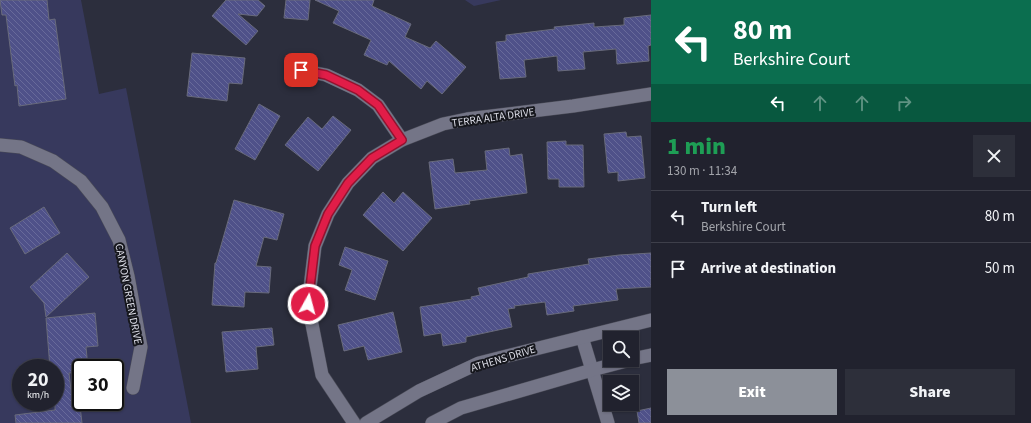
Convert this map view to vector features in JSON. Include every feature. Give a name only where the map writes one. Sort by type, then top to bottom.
[{"type":"street","points":[[301,70],[326,75],[358,90],[378,105],[402,140]]},
{"type":"street","name":"TERRA ALTA DRIVE","points":[[354,423],[322,375],[308,304],[315,246],[328,214],[348,183],[372,158],[402,140],[442,124],[467,119],[573,106],[651,94]]},
{"type":"street","name":"CANYON GREEN DRIVE","points":[[0,145],[21,147],[54,161],[81,181],[102,207],[119,240],[128,276],[141,346],[133,388]]},
{"type":"street","name":"ATHENS DRIVE","points":[[366,423],[419,391],[479,363],[651,320]]},
{"type":"street","points":[[582,337],[608,423]]},
{"type":"street","points":[[639,358],[651,355]]},
{"type":"street","points":[[432,423],[461,408],[604,367]]},
{"type":"shaded area","points":[[0,0],[81,0],[99,94],[126,88],[191,423],[0,423]]},
{"type":"shaded area","points":[[465,0],[501,0],[474,6]]},
{"type":"building","points":[[0,0],[47,0],[49,20],[55,19],[66,99],[19,106],[6,15],[2,15]]},
{"type":"building","points":[[226,0],[258,0],[265,6],[257,16],[238,14],[258,31],[246,45],[212,16]]},
{"type":"building","points":[[286,0],[310,0],[308,20],[284,18]]},
{"type":"building","points":[[315,0],[374,0],[372,6],[411,24],[405,37],[430,48],[436,41],[466,67],[442,94],[427,81],[421,89],[389,61],[387,65],[364,55],[371,40],[333,23],[339,11]]},
{"type":"building","points":[[651,15],[651,45],[648,46],[649,61],[617,64],[616,49],[583,52],[585,69],[558,71],[557,56],[524,60],[526,77],[500,79],[496,42],[506,41],[506,35],[555,29],[554,27],[594,23],[594,27],[624,25],[624,18]]},
{"type":"building","points":[[192,53],[245,58],[242,84],[229,83],[227,101],[187,96]]},
{"type":"building","points":[[259,104],[280,116],[255,160],[235,149]]},
{"type":"building","points":[[333,116],[351,130],[318,171],[285,145],[308,117],[322,129]]},
{"type":"building","points":[[626,132],[627,137],[641,136],[645,178],[618,181],[618,172],[608,173],[604,134]]},
{"type":"building","points":[[566,141],[566,145],[583,145],[584,187],[559,187],[559,179],[548,179],[547,142]]},
{"type":"building","points":[[509,148],[510,156],[522,154],[527,193],[469,201],[470,204],[435,209],[429,162],[453,159],[455,173],[487,170],[485,151]]},
{"type":"building","points":[[383,192],[394,203],[403,192],[432,218],[403,251],[363,215]]},
{"type":"building","points":[[234,200],[284,214],[277,240],[264,237],[256,266],[271,267],[269,293],[245,292],[244,307],[212,305],[215,263]]},
{"type":"building","points":[[44,207],[60,233],[25,254],[10,228]]},
{"type":"building","points":[[345,247],[388,261],[375,300],[345,290],[352,270],[339,265]]},
{"type":"building","points":[[67,253],[89,277],[46,317],[44,303],[30,287]]},
{"type":"building","points":[[651,253],[651,287],[616,289],[618,300],[573,306],[574,311],[547,315],[545,302],[514,306],[515,308],[508,309],[512,327],[466,337],[466,342],[443,346],[441,333],[424,336],[420,307],[472,299],[471,297],[480,295],[478,288],[528,277],[528,274],[589,264],[588,259]]},
{"type":"building","points":[[393,312],[402,352],[368,360],[364,346],[344,351],[338,325]]},
{"type":"building","points":[[95,313],[98,346],[86,347],[87,359],[72,359],[72,373],[69,373],[72,411],[81,411],[82,423],[16,423],[15,415],[47,411],[64,411],[64,359],[49,359],[46,318]]},
{"type":"building","points":[[272,328],[274,345],[256,347],[258,369],[226,372],[222,332]]},
{"type":"building","points":[[651,408],[651,423],[639,423],[637,411]]},
{"type":"route","points":[[301,70],[326,75],[358,90],[378,105],[402,140],[372,158],[348,183],[328,214],[315,246],[308,304]]}]
